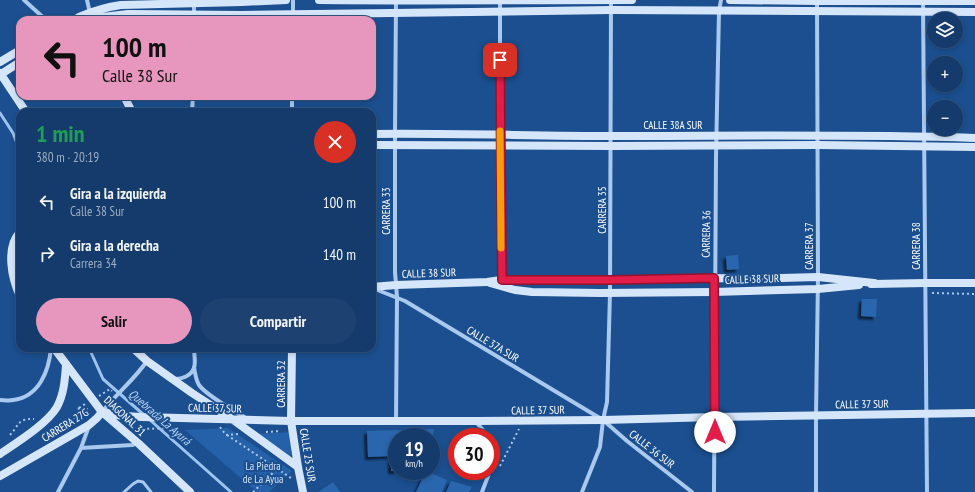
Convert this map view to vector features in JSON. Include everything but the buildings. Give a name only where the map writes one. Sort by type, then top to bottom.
[{"type":"street","points":[[24,0],[42,16]]},
{"type":"street","points":[[87,0],[91,16],[107,7],[122,5],[286,0]]},
{"type":"street","points":[[293,0],[293,16]]},
{"type":"street","points":[[319,0],[632,0]]},
{"type":"street","points":[[500,0],[502,280]]},
{"type":"street","points":[[565,0],[565,11]]},
{"type":"street","name":"CARRERA 35","points":[[582,492],[600,447],[607,402],[610,293],[611,0]]},
{"type":"street","name":"CARRERA 36","points":[[714,492],[714,278],[716,136],[721,0]]},
{"type":"street","points":[[730,0],[974,1]]},
{"type":"street","name":"CARRERA 33","points":[[396,1],[396,422]]},
{"type":"street","name":"CARRERA 37","points":[[816,492],[818,289],[817,1]]},
{"type":"street","name":"CARRERA 38","points":[[923,1],[927,492]]},
{"type":"street","points":[[194,2],[194,16]]},
{"type":"street","points":[[318,16],[395,13],[612,10],[975,12]]},
{"type":"street","points":[[116,16],[128,14],[161,16]]},
{"type":"street","points":[[0,62],[16,52]]},
{"type":"street","points":[[16,64],[0,74],[16,97]]},
{"type":"street","name":"CALLE 38A SUR","points":[[376,134],[611,136],[818,135],[975,138]]},
{"type":"street","name":"CALLE 38A SUR","points":[[376,145],[975,147]]},
{"type":"street","points":[[16,237],[13,243],[11,262],[16,285]]},
{"type":"street","name":"CALLE 38 SUR","points":[[376,287],[487,282],[502,280],[748,279],[818,277],[874,283]]},
{"type":"street","name":"CALLE 38 SUR","points":[[487,282],[515,290],[532,292],[610,293],[818,289],[874,283],[975,283]]},
{"type":"street","name":"CALLE 37A SUR","points":[[376,289],[405,301],[603,420]]},
{"type":"street","points":[[0,400],[13,400],[25,397],[36,389],[44,377],[51,352]]},
{"type":"street","name":"DIAGONAL 31","points":[[55,352],[102,412],[138,443],[190,492]]},
{"type":"street","points":[[137,352],[147,362],[232,419],[298,467]]},
{"type":"street","points":[[194,352],[194,367],[198,384],[206,392],[249,420]]},
{"type":"street","name":"CARRERA 32","points":[[291,421],[292,352]]},
{"type":"street","name":"CARRERA 27G","points":[[0,476],[89,425],[147,362]]},
{"type":"street","name":"CARRERA 27G","points":[[0,454],[30,433],[47,419],[56,408],[61,397],[66,365]]},
{"type":"street","points":[[172,379],[184,378],[194,367]]},
{"type":"street","name":"CALLE 37 SUR","points":[[102,412],[123,416],[142,417],[396,422],[603,420],[715,416],[975,413]]},
{"type":"street","name":"CALLE 36 SUR","points":[[603,420],[626,441],[692,492]]},
{"type":"street","name":"CALLE 25 SUR","points":[[291,421],[303,492]]},
{"type":"street","points":[[476,421],[482,428]]},
{"type":"street","points":[[58,492],[81,448],[89,425]]},
{"type":"street","points":[[81,448],[132,445],[138,443]]},
{"type":"street","points":[[482,492],[487,480]]},
{"type":"lane","points":[[124,492],[138,481],[142,482],[151,492]]},
{"type":"path","points":[[49,448],[56,431],[74,419],[79,408],[102,412]]},
{"type":"path","points":[[9,437],[20,422],[37,417]]},
{"type":"path","points":[[500,467],[523,420]]},
{"type":"path","points":[[68,423],[75,433]]},
{"type":"path","points":[[130,436],[140,429],[181,428]]},
{"type":"path","points":[[226,435],[291,478],[292,485]]},
{"type":"path","points":[[252,492],[277,469]]},
{"type":"green space","name":"La Piedra de La Ayua","points":[[228,428],[292,471],[269,492],[257,492],[185,430]]},
{"type":"green space","points":[[291,432],[291,461],[254,434]]},
{"type":"waterway","name":"Quebrada La Ayurá","points":[[0,113],[13,133],[16,141]]},
{"type":"waterway","name":"Quebrada La Ayurá","points":[[91,352],[103,379],[144,415]]},
{"type":"waterway","name":"Quebrada La Ayurá","points":[[150,420],[231,492]]},
{"type":"slow traffic","points":[[500,131],[501,248]]},
{"type":"route","points":[[500,60],[502,280],[714,278],[715,432]]}]
